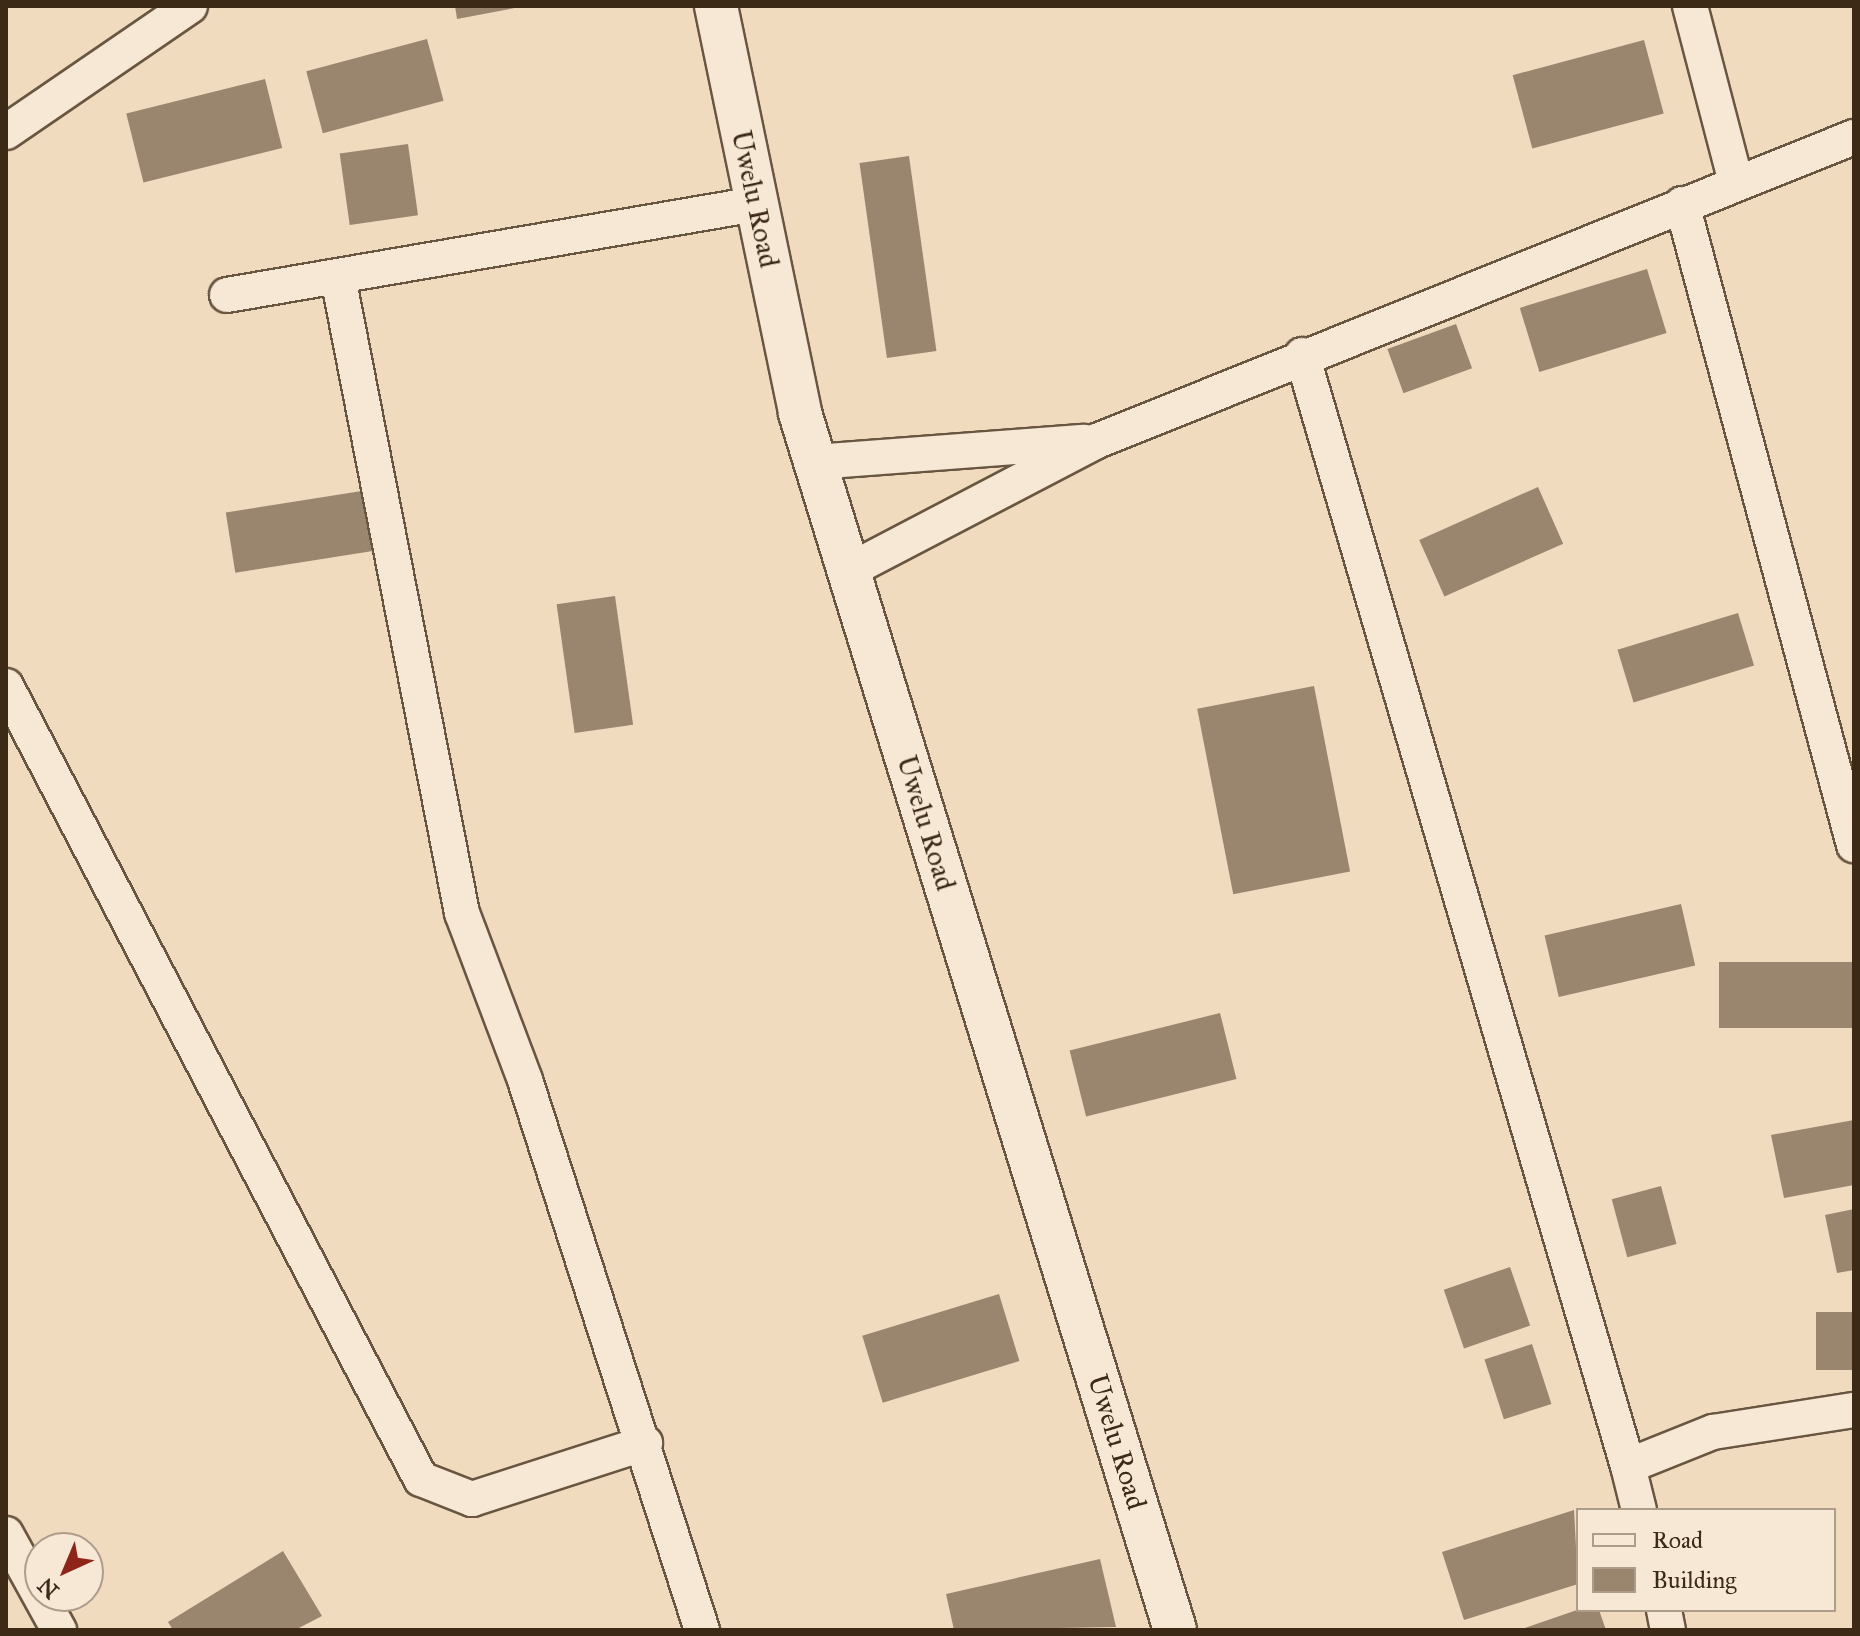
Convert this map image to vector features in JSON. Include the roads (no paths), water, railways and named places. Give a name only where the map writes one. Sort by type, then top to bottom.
[{"type":"street","points":[[6,132],[190,6]]},
{"type":"street","name":"Uwelu Road","points":[[716,6],[756,204],[815,462],[1175,1630]]},
{"type":"street","points":[[1690,6],[1736,182]]},
{"type":"street","points":[[848,571],[1097,441],[1302,355],[1854,137]]},
{"type":"street","points":[[227,295],[756,204]]},
{"type":"street","points":[[1682,204],[1854,845]]},
{"type":"street","points":[[338,277],[462,913],[645,1443],[702,1630]]},
{"type":"street","points":[[1302,355],[1638,1508]]},
{"type":"street","points":[[815,462],[1097,441]]},
{"type":"street","points":[[6,686],[421,1479],[472,1499],[645,1443]]},
{"type":"street","points":[[1628,1466],[1713,1432],[1854,1410]]},
{"type":"street","points":[[6,1534],[59,1630]]}]
